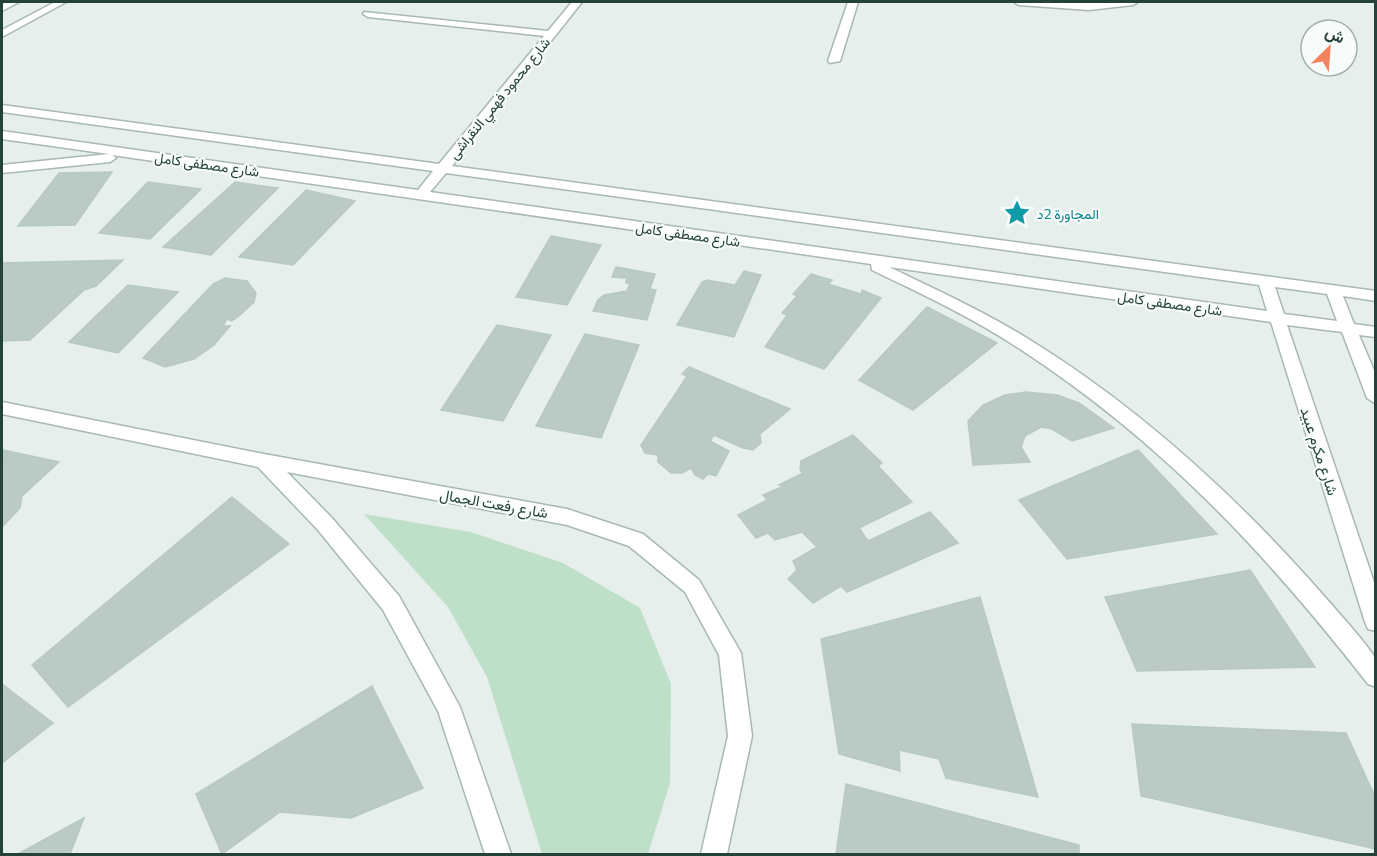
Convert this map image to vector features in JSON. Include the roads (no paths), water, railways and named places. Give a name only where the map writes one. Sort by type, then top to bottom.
[{"type":"street","points":[[2,8],[14,2]]},
{"type":"street","points":[[2,34],[61,2]]},
{"type":"street","name":"شارع محمود فهمي النقراشى","points":[[421,195],[577,2]]},
{"type":"street","points":[[834,61],[853,2]]},
{"type":"street","points":[[1019,2],[1089,7],[1133,2]]},
{"type":"street","points":[[368,14],[551,34]]},
{"type":"street","name":"شارع مصطفى كامل","points":[[2,108],[1376,296]]},
{"type":"street","name":"شارع مصطفى كامل","points":[[2,135],[1376,332]]},
{"type":"street","points":[[2,169],[141,155]]},
{"type":"street","points":[[856,258],[921,286],[986,320],[1052,360],[1120,409],[1189,467],[1259,536],[1331,618],[1376,677]]},
{"type":"street","name":"شارع مكرم عبيد","points":[[1265,280],[1376,622]]},
{"type":"street","points":[[1333,290],[1376,398]]},
{"type":"street","name":"شارع رفعت الجمال","points":[[2,408],[264,461],[567,517],[636,540],[693,586],[730,652],[740,736],[714,855]]},
{"type":"street","points":[[264,461],[325,524],[391,603],[448,707],[498,855]]},
{"type":"place","name":"المجاورة 2د","points":[[1017,213]]}]
